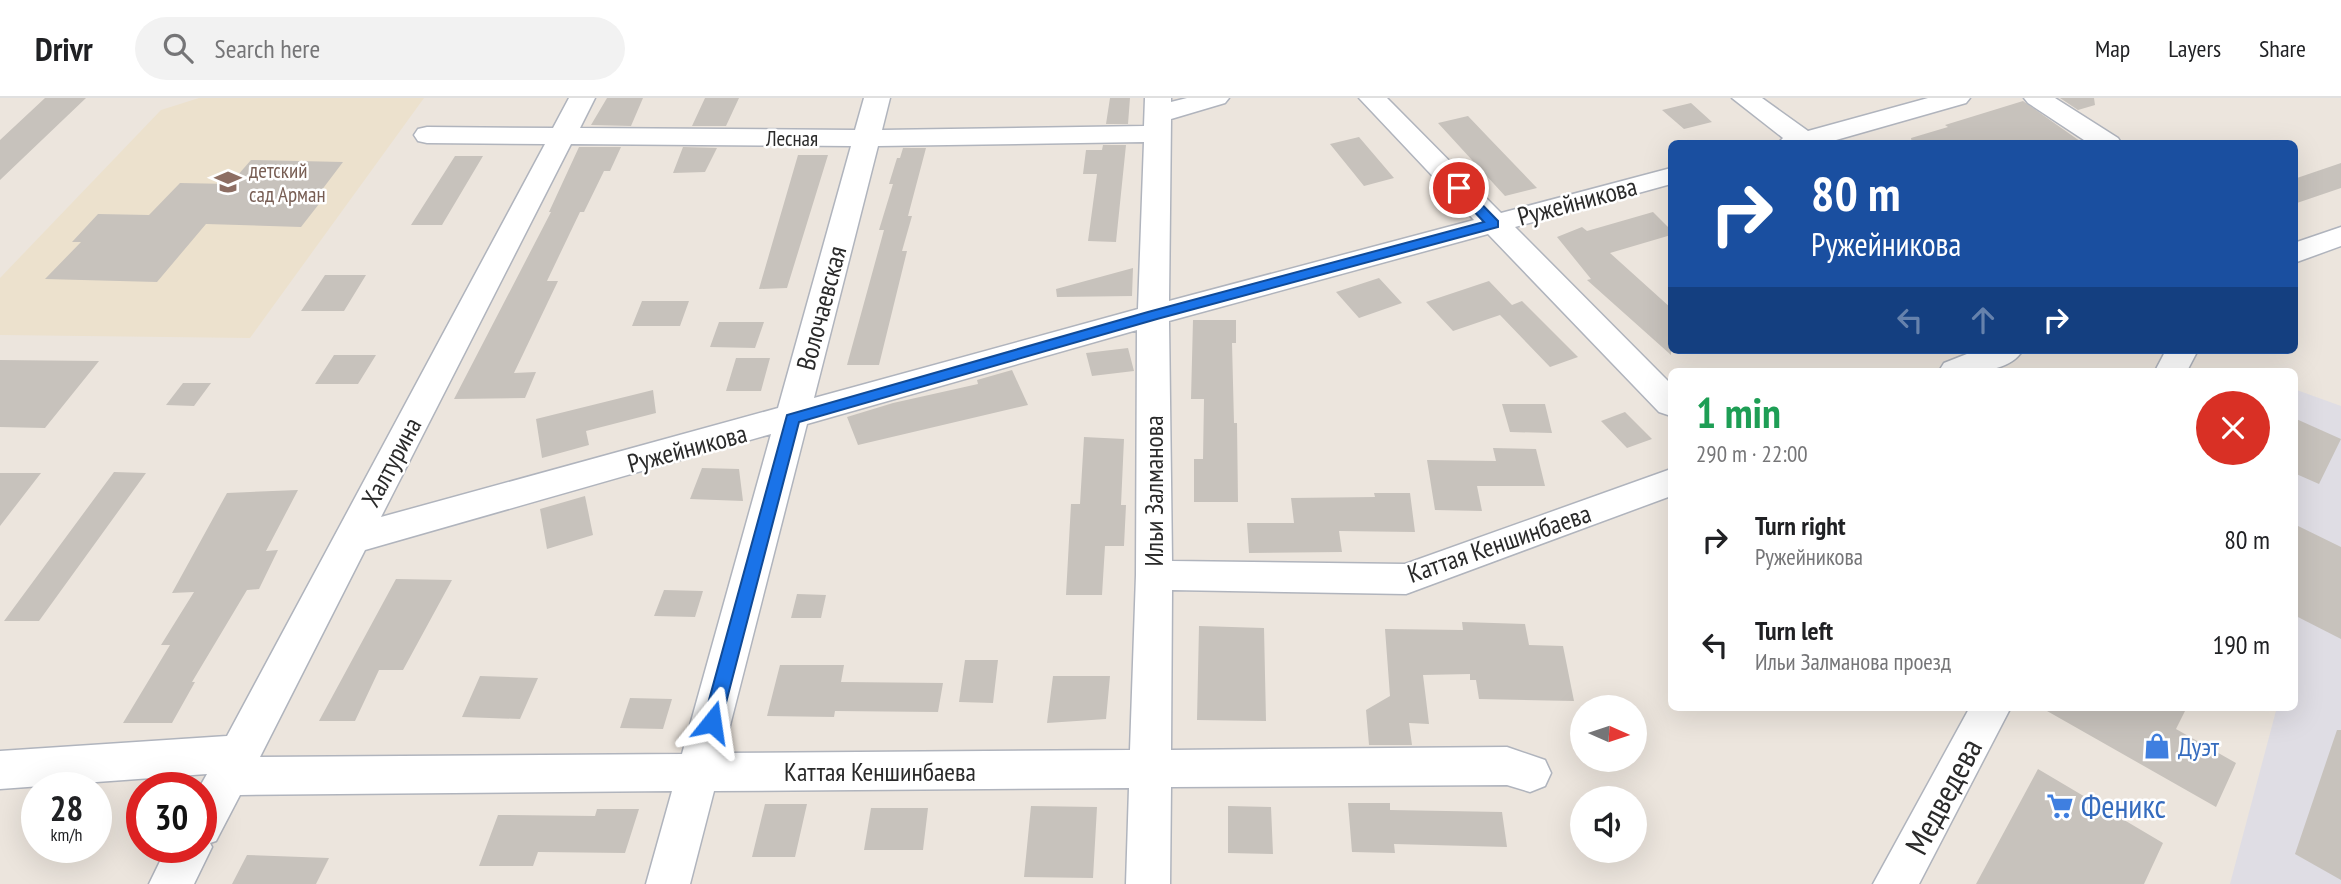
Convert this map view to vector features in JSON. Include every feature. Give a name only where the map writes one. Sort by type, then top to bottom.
[{"type":"street","name":"Халтурина","points":[[217,797],[582,98]]},
{"type":"street","name":"Волочаевская","points":[[668,884],[877,98]]},
{"type":"street","name":"Лесная","points":[[426,135],[866,138],[1158,115],[1216,98]]},
{"type":"street","points":[[1372,98],[1668,401]]},
{"type":"street","points":[[1745,98],[1798,140]]},
{"type":"street","points":[[1808,140],[1957,98]]},
{"type":"street","points":[[2037,98],[2103,140]]},
{"type":"street","name":"Ильи Залманова","points":[[1148,884],[1154,575],[1153,316],[1158,115]]},
{"type":"street","name":"Ружейникова","points":[[350,540],[792,419],[1153,316],[1668,177]]},
{"type":"street","points":[[2298,252],[2341,236]]},
{"type":"street","points":[[1962,368],[1997,354]]},
{"type":"street","name":"Каттая Кеншинбаева","points":[[1154,575],[1406,579],[1668,483]]},
{"type":"street","name":"Медведева","points":[[1895,884],[1989,711]]},
{"type":"street","name":"Каттая Кеншинбаева","points":[[0,770],[234,765],[699,772],[1507,766],[1530,773]]},
{"type":"street","points":[[171,884],[182,863]]},
{"type":"shaded area","name":"детский сад Арман","points":[[199,98],[424,98],[250,338],[0,335],[0,278],[161,110]]},
{"type":"shaded area","points":[[2298,390],[2341,406],[2341,884],[2230,884],[2276,711],[2298,711]]},
{"type":"building","points":[[45,98],[86,98],[0,180],[0,140]]},
{"type":"building","points":[[607,98],[643,98],[631,126],[591,125]]},
{"type":"building","points":[[705,98],[739,98],[726,126],[692,126]]},
{"type":"building","points":[[1110,98],[1130,98],[1128,124],[1106,124]]},
{"type":"building","points":[[2060,98],[2094,98],[2095,105],[2078,110]]},
{"type":"building","points":[[2023,101],[2078,140],[1911,140],[1948,127],[1945,125]]},
{"type":"building","points":[[1691,103],[1712,122],[1684,129],[1662,110]]},
{"type":"building","points":[[1468,116],[1537,188],[1505,196],[1438,123]]},
{"type":"building","points":[[1359,137],[1394,178],[1364,186],[1330,144]]},
{"type":"building","points":[[1103,145],[1126,145],[1116,242],[1088,241],[1097,174],[1083,174],[1086,150],[1102,150]]},
{"type":"building","points":[[579,147],[621,147],[610,171],[604,171],[584,212],[580,212],[547,281],[558,281],[514,373],[536,372],[525,398],[454,399],[551,212]]},
{"type":"building","points":[[683,147],[717,148],[705,172],[673,173]]},
{"type":"building","points":[[903,148],[926,148],[908,216],[912,216],[902,251],[907,251],[879,365],[847,365],[884,230],[879,230],[893,184],[889,184]]},
{"type":"building","points":[[798,155],[828,155],[787,288],[759,289]]},
{"type":"building","points":[[455,156],[483,156],[442,225],[411,225]]},
{"type":"building","points":[[251,160],[343,162],[318,195],[326,195],[301,227],[206,224],[157,282],[45,279],[81,242],[72,242],[98,214],[149,215],[180,183],[230,184]]},
{"type":"building","points":[[2341,163],[2341,188],[2298,203],[2298,178]]},
{"type":"building","points":[[1653,212],[1668,227],[1668,236],[1610,253],[1668,305],[1668,352],[1587,280],[1591,279],[1557,237],[1582,227],[1587,231]]},
{"type":"building","points":[[1133,268],[1132,296],[1057,297],[1056,289]]},
{"type":"building","points":[[325,275],[366,275],[344,311],[301,311]]},
{"type":"building","points":[[1379,278],[1402,303],[1359,318],[1336,292]]},
{"type":"building","points":[[1489,281],[1512,305],[1522,301],[1578,357],[1550,367],[1500,315],[1453,331],[1426,302]]},
{"type":"building","points":[[642,301],[689,301],[680,326],[632,326]]},
{"type":"building","points":[[1193,320],[1236,320],[1236,343],[1232,343],[1238,502],[1194,502],[1194,459],[1203,459],[1204,399],[1191,399]]},
{"type":"building","points":[[719,322],[764,322],[755,348],[710,347]]},
{"type":"building","points":[[1128,348],[1134,371],[1092,376],[1086,353]]},
{"type":"building","points":[[334,355],[376,355],[358,384],[315,384]]},
{"type":"building","points":[[736,358],[770,358],[761,391],[726,391]]},
{"type":"building","points":[[0,360],[99,361],[45,428],[0,427]]},
{"type":"building","points":[[1012,370],[1028,405],[858,445],[847,417],[893,403],[978,384],[977,380]]},
{"type":"building","points":[[183,383],[211,383],[194,406],[166,405]]},
{"type":"building","points":[[653,390],[656,413],[586,431],[589,445],[542,458],[536,419]]},
{"type":"building","points":[[1502,404],[1545,404],[1552,433],[1510,432]]},
{"type":"building","points":[[1625,412],[1652,439],[1627,448],[1601,421]]},
{"type":"building","points":[[2298,420],[2341,439],[2319,484],[2298,475]]},
{"type":"building","points":[[1084,437],[1124,439],[1121,505],[1126,505],[1124,546],[1105,546],[1102,595],[1066,595],[1071,504],[1080,504]]},
{"type":"building","points":[[1493,448],[1536,449],[1545,486],[1477,486],[1482,511],[1435,510],[1427,460],[1496,461]]},
{"type":"building","points":[[702,468],[739,469],[743,501],[690,499]]},
{"type":"building","points":[[114,472],[146,473],[39,621],[4,621]]},
{"type":"building","points":[[0,473],[41,473],[0,526]]},
{"type":"building","points":[[298,490],[266,551],[278,550],[259,589],[247,590],[192,682],[195,682],[172,723],[123,723],[170,645],[161,645],[194,592],[172,593],[227,493]]},
{"type":"building","points":[[1374,493],[1410,493],[1415,532],[1339,531],[1342,552],[1249,553],[1247,523],[1294,523],[1291,498],[1375,497]]},
{"type":"building","points":[[585,496],[593,535],[547,549],[540,509]]},
{"type":"building","points":[[2298,526],[2341,547],[2341,639],[2298,617]]},
{"type":"building","points":[[396,579],[452,580],[403,670],[379,670],[355,721],[319,721]]},
{"type":"building","points":[[664,590],[703,591],[695,617],[654,616]]},
{"type":"building","points":[[797,594],[826,595],[821,618],[791,618]]},
{"type":"building","points":[[1462,622],[1525,624],[1529,645],[1563,646],[1573,695],[1570,695],[1570,701],[1479,699],[1476,680],[1470,680],[1470,674],[1423,675],[1429,724],[1409,723],[1412,745],[1369,745],[1366,710],[1390,696],[1385,629],[1463,630]]},
{"type":"building","points":[[1199,626],[1264,628],[1266,721],[1197,720]]},
{"type":"building","points":[[965,660],[998,660],[993,703],[959,702]]},
{"type":"building","points":[[780,665],[844,665],[841,682],[943,683],[938,712],[835,711],[834,717],[767,716]]},
{"type":"building","points":[[480,676],[538,678],[520,719],[462,717]]},
{"type":"building","points":[[1053,676],[1110,676],[1106,719],[1047,723]]},
{"type":"building","points":[[630,698],[672,699],[663,729],[620,728]]},
{"type":"building","name":"Дуэт","points":[[2047,711],[2185,711],[2176,729],[2236,763],[2216,807]]},
{"type":"building","points":[[2337,730],[2341,730],[2341,880],[2295,854]]},
{"type":"building","name":"Феникс","points":[[2038,769],[2163,843],[2144,884],[1976,884]]},
{"type":"building","points":[[1348,803],[1390,803],[1390,810],[1502,812],[1507,847],[1394,844],[1395,853],[1352,852]]},
{"type":"building","points":[[765,804],[807,804],[795,857],[752,857]]},
{"type":"building","points":[[1031,806],[1097,807],[1093,878],[1024,877]]},
{"type":"building","points":[[1228,806],[1271,807],[1273,854],[1228,853]]},
{"type":"building","points":[[871,808],[928,808],[923,850],[864,850]]},
{"type":"building","points":[[597,809],[639,809],[625,853],[538,852],[533,866],[479,866],[498,815],[595,816]]},
{"type":"building","points":[[247,855],[329,858],[316,884],[232,884]]},
{"type":"place","name":"детский сад Арман","points":[[228,182]]},
{"type":"place","name":"Дуэт","points":[[2157,746]]},
{"type":"place","name":"Феникс","points":[[2060,806]]},
{"type":"route","points":[[712,722],[792,419],[1153,316],[1493,224],[1459,188]]}]
